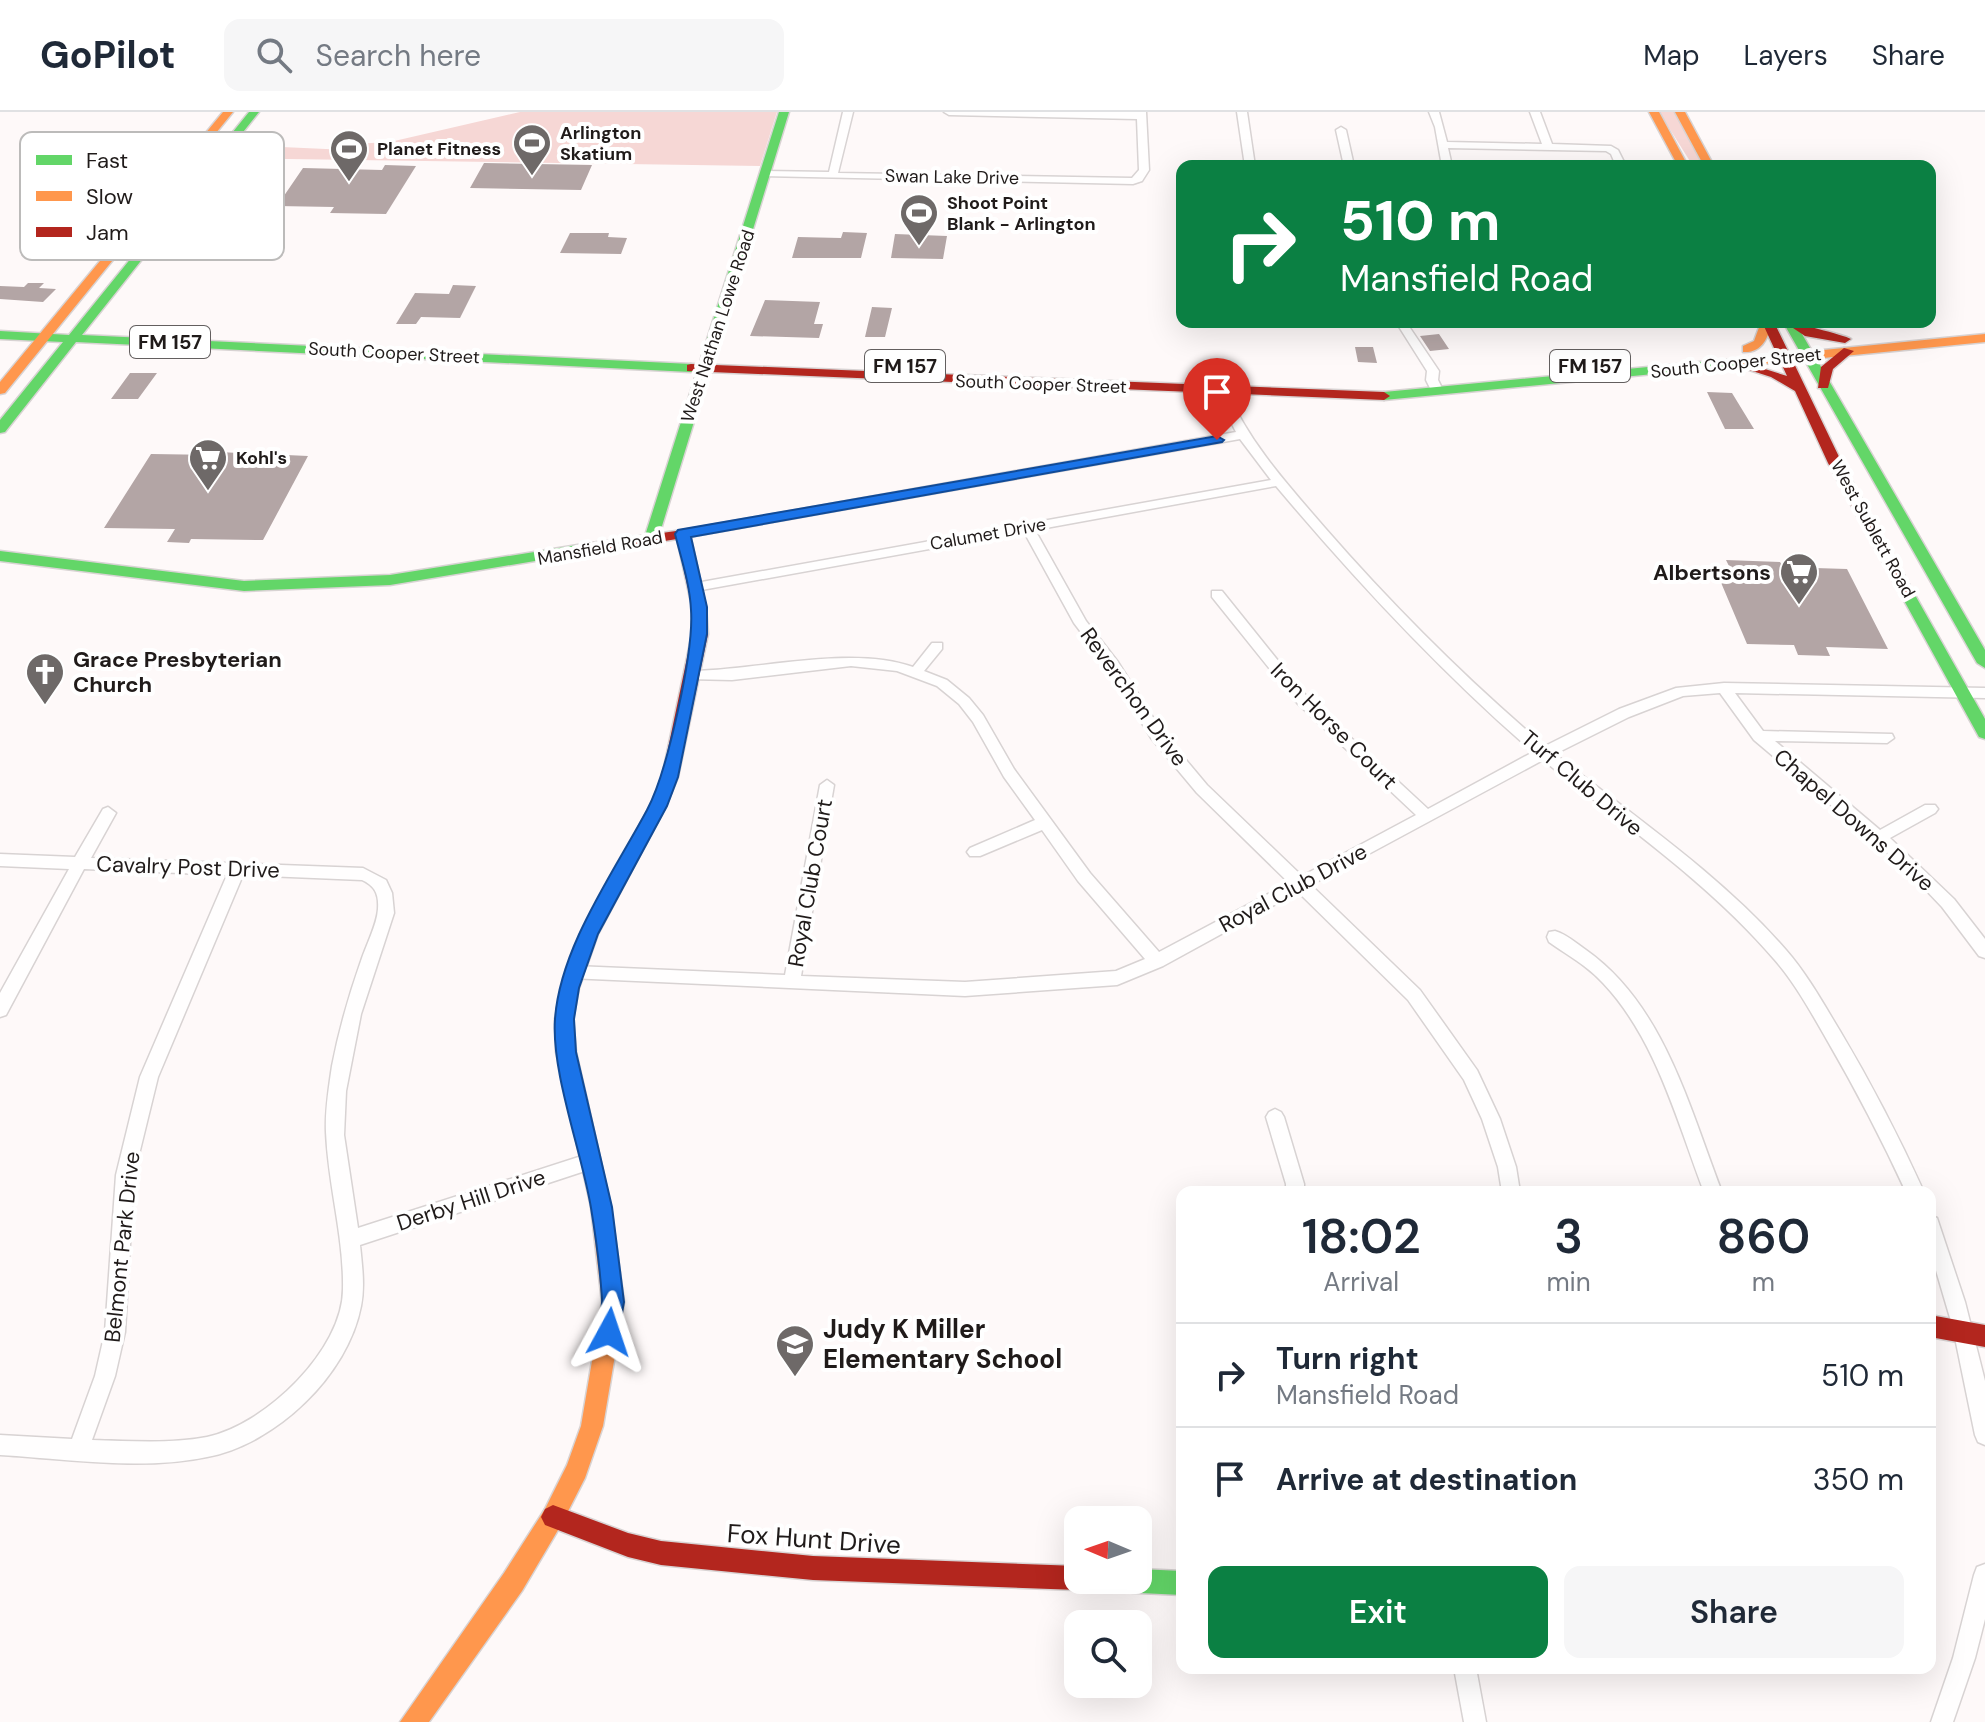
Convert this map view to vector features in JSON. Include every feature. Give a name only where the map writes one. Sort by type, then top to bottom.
[{"type":"main road","points":[[212,132],[228,112]]},
{"type":"main road","points":[[238,132],[254,112]]},
{"type":"main road","name":"West Nathan Lowe Road","points":[[651,539],[784,112]]},
{"type":"main road","points":[[1654,112],[1680,160]]},
{"type":"main road","points":[[1680,112],[1706,160]]},
{"type":"main road","points":[[0,390],[107,260]]},
{"type":"main road","points":[[0,429],[135,260]]},
{"type":"main road","name":"South Cooper Street","points":[[0,323],[48,331]]},
{"type":"main road","name":"South Cooper Street","points":[[982,375],[1435,386],[1723,364],[1783,352],[1985,325]]},
{"type":"main road","points":[[1747,349],[1759,343],[1765,328]]},
{"type":"main road","name":"West Sublett Road","points":[[1771,328],[1835,463],[1985,733]]},
{"type":"main road","name":"West Sublett Road","points":[[1793,328],[1985,663]]},
{"type":"main road","points":[[1800,328],[1846,345],[1827,367],[1823,385]]},
{"type":"main road","name":"South Cooper Street","points":[[0,335],[76,332],[982,375],[1221,391],[1382,396],[1435,386],[1747,349],[1783,352]]},
{"type":"main road","name":"South Cooper Street","points":[[1846,345],[1985,338]]},
{"type":"main road","points":[[1723,364],[1775,374],[1803,391]]},
{"type":"main road","points":[[413,1722],[513,1582],[553,1517],[577,1470],[592,1426],[613,1302],[601,1207],[566,1052],[564,1019],[575,973],[589,934],[658,806],[670,777],[700,634],[696,587],[683,534]]},
{"type":"main road","name":"Mansfield Road","points":[[0,556],[244,586],[390,580],[683,534]]},
{"type":"main road","points":[[1936,1327],[1985,1336]]},
{"type":"main road","name":"Fox Hunt Drive","points":[[553,1517],[628,1545],[661,1553],[813,1568],[1064,1577]]},
{"type":"main road","points":[[1152,1582],[1176,1583]]},
{"type":"street","points":[[833,175],[848,112]]},
{"type":"street","points":[[949,112],[1141,114]]},
{"type":"street","points":[[1242,112],[1249,160]]},
{"type":"street","points":[[1434,112],[1446,160]]},
{"type":"street","points":[[1535,112],[1548,147]]},
{"type":"street","name":"Swan Lake Drive","points":[[765,174],[1139,179],[1144,170],[1141,114]]},
{"type":"street","points":[[1341,130],[1348,160]]},
{"type":"street","points":[[1442,145],[1613,149],[1618,160]]},
{"type":"street","points":[[1393,328],[1435,386]]},
{"type":"street","points":[[1405,328],[1433,371],[1435,386]]},
{"type":"street","name":"Turf Club Drive","points":[[1221,391],[1242,435],[1374,593],[1428,650],[1544,753],[1676,860],[1774,948],[1803,985],[1848,1059],[1912,1186]]},
{"type":"street","name":"Mansfield Road","points":[[683,534],[1242,435]]},
{"type":"street","name":"Calumet Drive","points":[[696,587],[1280,482]]},
{"type":"street","name":"Reverchon Drive","points":[[1027,527],[1081,623],[1113,665],[1156,734],[1202,789],[1298,886],[1414,995],[1471,1075],[1491,1119],[1510,1186]]},
{"type":"street","name":"Iron Horse Court","points":[[1217,594],[1303,701],[1426,816]]},
{"type":"street","points":[[916,672],[937,646]]},
{"type":"street","points":[[692,676],[732,675],[851,661],[878,662],[942,683],[964,701],[1044,823],[1084,877],[1157,961]]},
{"type":"street","name":"Royal Club Drive","points":[[575,973],[965,989],[1117,978],[1157,961],[1544,753],[1624,713],[1681,691],[1724,688],[1985,693]]},
{"type":"street","name":"Chapel Downs Drive","points":[[1724,688],[1759,736],[1880,837],[1948,903],[1985,951]]},
{"type":"street","points":[[1759,736],[1887,738]]},
{"type":"street","name":"Royal Club Court","points":[[792,982],[827,785]]},
{"type":"street","points":[[1880,837],[1930,809]]},
{"type":"street","points":[[0,1010],[108,813]]},
{"type":"street","points":[[975,852],[1044,823]]},
{"type":"street","name":"Cavalry Post Drive","points":[[0,860],[363,874],[376,878],[383,885],[386,913],[346,1031],[334,1120],[351,1239]]},
{"type":"street","name":"Belmont Park Drive","points":[[79,1448],[105,1376],[115,1332],[125,1175],[149,1077],[238,868]]},
{"type":"street","points":[[1555,937],[1608,977],[1625,998],[1660,1061],[1711,1186]]},
{"type":"street","points":[[1275,1117],[1295,1186]]},
{"type":"street","name":"Derby Hill Drive","points":[[351,1239],[591,1161]]},
{"type":"street","points":[[0,1445],[174,1451],[228,1442],[253,1429],[298,1393],[319,1372],[332,1351],[353,1297],[351,1239]]},
{"type":"street","points":[[1936,1241],[1950,1280],[1985,1435]]},
{"type":"street","points":[[1942,1722],[1964,1658],[1985,1575]]},
{"type":"street","points":[[1466,1674],[1475,1722]]},
{"type":"shaded area","points":[[520,112],[777,112],[760,166],[284,159],[284,147],[348,150],[353,144],[390,142]]},
{"type":"shaded area","points":[[1659,112],[1674,112],[1701,160],[1689,160]]},
{"type":"building","name":"Arlington Skatium","points":[[484,163],[592,165],[581,190],[470,188]]},
{"type":"building","name":"Planet Fitness","points":[[385,165],[416,166],[386,214],[330,213],[334,207],[284,206],[284,196],[303,168],[382,170]]},
{"type":"building","points":[[843,232],[867,233],[861,258],[792,258],[798,237],[841,238]]},
{"type":"building","points":[[570,233],[609,233],[608,237],[627,238],[621,254],[560,253]]},
{"type":"building","name":"Shoot Point Blank - Arlington","points":[[895,234],[947,236],[943,259],[891,258]]},
{"type":"building","points":[[28,283],[44,283],[39,288],[56,289],[43,302],[0,299],[0,286],[24,287]]},
{"type":"building","points":[[453,285],[476,286],[460,318],[421,317],[416,324],[396,324],[415,293],[449,294]]},
{"type":"building","points":[[765,300],[820,302],[814,324],[823,324],[819,338],[750,336]]},
{"type":"building","points":[[872,307],[892,308],[885,337],[865,337]]},
{"type":"building","points":[[1439,334],[1449,349],[1430,351],[1420,336]]},
{"type":"building","points":[[1355,347],[1373,347],[1377,363],[1358,362]]},
{"type":"building","points":[[130,373],[157,373],[138,399],[111,399]]},
{"type":"building","points":[[1707,392],[1732,393],[1754,429],[1725,429]]},
{"type":"building","name":"Kohl's","points":[[218,452],[308,456],[263,540],[191,539],[189,543],[167,542],[175,529],[104,528],[151,454],[217,455]]},
{"type":"building","name":"Albertsons","points":[[1726,560],[1780,562],[1783,567],[1847,569],[1888,649],[1826,647],[1830,656],[1798,655],[1794,645],[1747,644],[1714,566],[1729,566]]},
{"type":"traffic: fast","points":[[238,132],[254,112]]},
{"type":"traffic: fast","points":[[651,539],[784,112]]},
{"type":"traffic: fast","points":[[0,429],[135,260]]},
{"type":"traffic: fast","points":[[1792,328],[1985,663]]},
{"type":"traffic: fast","points":[[0,335],[691,368]]},
{"type":"traffic: fast","points":[[1384,396],[1743,362]]},
{"type":"traffic: fast","points":[[0,556],[244,586],[390,580],[584,549]]},
{"type":"traffic: fast","points":[[1908,595],[1985,733]]},
{"type":"traffic: fast","points":[[1152,1582],[1176,1583]]},
{"type":"traffic: slow","points":[[212,132],[228,112]]},
{"type":"traffic: slow","points":[[1654,112],[1680,160]]},
{"type":"traffic: slow","points":[[1680,112],[1706,160]]},
{"type":"traffic: slow","points":[[0,390],[107,260]]},
{"type":"traffic: slow","points":[[1747,349],[1759,343],[1765,328]]},
{"type":"traffic: slow","points":[[1743,362],[1985,338]]},
{"type":"traffic: slow","points":[[413,1722],[513,1582],[553,1517],[577,1470],[592,1426],[613,1302],[601,1207],[577,1100]]},
{"type":"traffic: jam","points":[[1771,328],[1835,463],[1908,595]]},
{"type":"traffic: jam","points":[[1800,328],[1809,333],[1845,339]]},
{"type":"traffic: jam","points":[[1823,385],[1827,367],[1848,351]]},
{"type":"traffic: jam","points":[[1746,367],[1775,374],[1803,391]]},
{"type":"traffic: jam","points":[[691,368],[1384,396]]},
{"type":"traffic: jam","points":[[577,1100],[566,1052],[564,1019],[570,988],[589,934],[658,806],[670,777],[700,634],[699,607],[683,534],[584,549]]},
{"type":"traffic: jam","points":[[1936,1327],[1985,1336]]},
{"type":"traffic: jam","points":[[553,1517],[628,1545],[661,1553],[813,1568],[1064,1577]]},
{"type":"place","name":"Arlington Skatium","points":[[532,177]]},
{"type":"place","name":"Planet Fitness","points":[[349,183]]},
{"type":"place","name":"Shoot Point Blank - Arlington","points":[[919,247]]},
{"type":"place","name":"Kohl's","points":[[208,492]]},
{"type":"place","name":"Albertsons","points":[[1799,606]]},
{"type":"place","name":"Grace Presbyterian Church","points":[[45,706]]},
{"type":"place","name":"Judy K Miller Elementary School","points":[[795,1378]]},
{"type":"route","points":[[609,1332],[613,1302],[601,1207],[566,1052],[564,1019],[570,988],[589,934],[658,806],[670,777],[700,634],[696,587],[683,534],[1217,440]]}]
